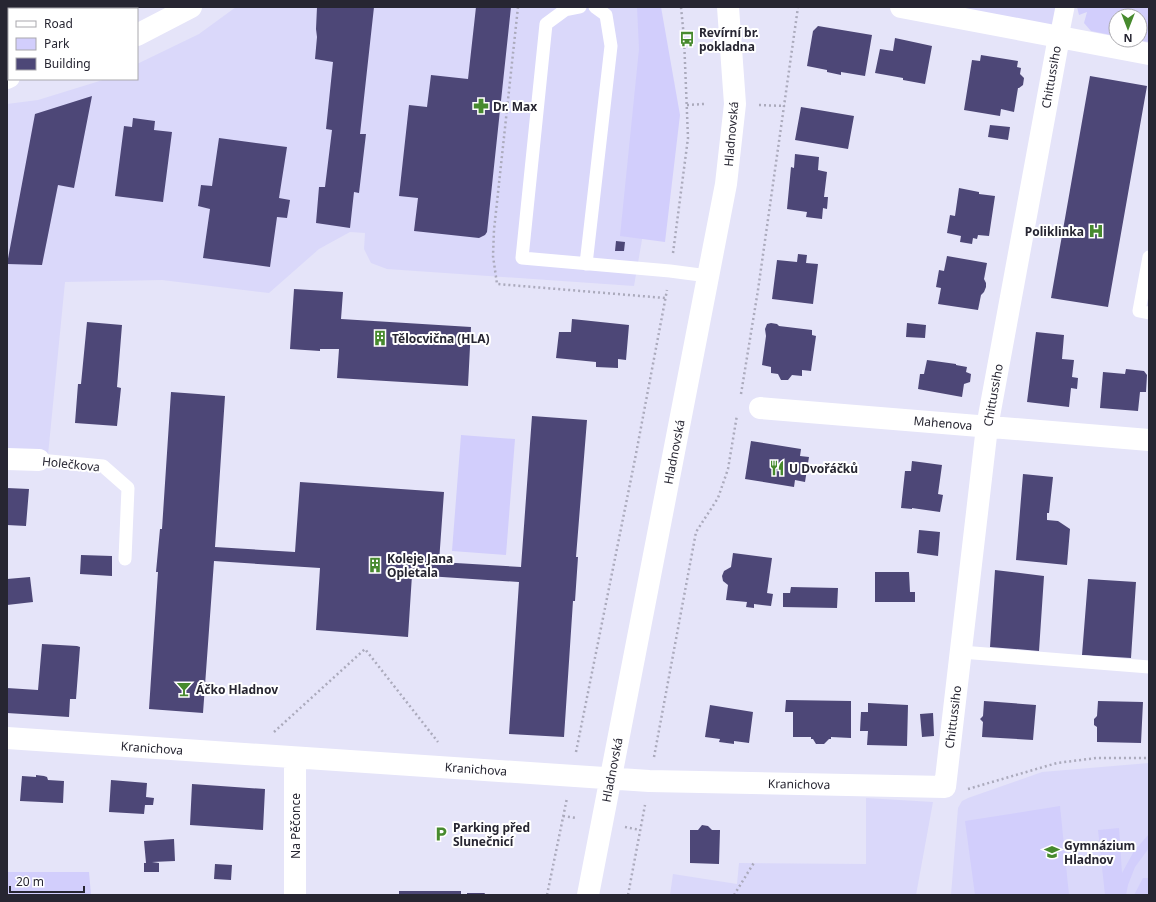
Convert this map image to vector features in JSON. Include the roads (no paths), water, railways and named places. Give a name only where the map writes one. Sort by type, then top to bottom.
[{"type":"street","points":[[138,34],[191,7]]},
{"type":"street","name":"Hladnovská","points":[[588,895],[726,184],[735,104],[728,7]]},
{"type":"street","points":[[901,7],[1149,54]]},
{"type":"street","name":"Chittussiho","points":[[945,787],[987,427],[1065,7]]},
{"type":"street","name":"Mahenova","points":[[760,408],[1149,440]]},
{"type":"street","name":"Holečkova","points":[[7,459],[39,460]]},
{"type":"street","name":"Kranichova","points":[[7,738],[649,781],[945,787]]},
{"type":"street","name":"Na Pěčonce","points":[[295,758],[295,895]]},
{"type":"lane","points":[[580,7],[565,10],[546,24],[522,258],[670,271],[708,276]]},
{"type":"lane","points":[[586,264],[611,46],[606,15],[595,7]]},
{"type":"lane","points":[[1149,257],[1139,311],[1149,313]]},
{"type":"lane","name":"Holečkova","points":[[39,460],[103,466],[128,488],[125,559]]},
{"type":"lane","points":[[961,652],[1149,668]]},
{"type":"place","name":"Revírní br. pokladna","points":[[687,39]]},
{"type":"place","name":"Dr. Max","points":[[481,106]]},
{"type":"place","name":"Poliklinka","points":[[1096,231]]},
{"type":"place","name":"Tělocvična (HLA)","points":[[380,338]]},
{"type":"place","name":"U Dvořáčků","points":[[777,468]]},
{"type":"place","name":"Koleje Jana Opletala","points":[[375,565]]},
{"type":"place","name":"Áčko Hladnov","points":[[184,689]]},
{"type":"place","name":"Parking před Slunečnicí","points":[[441,834]]},
{"type":"place","name":"Gymnázium Hladnov","points":[[1052,852]]}]
